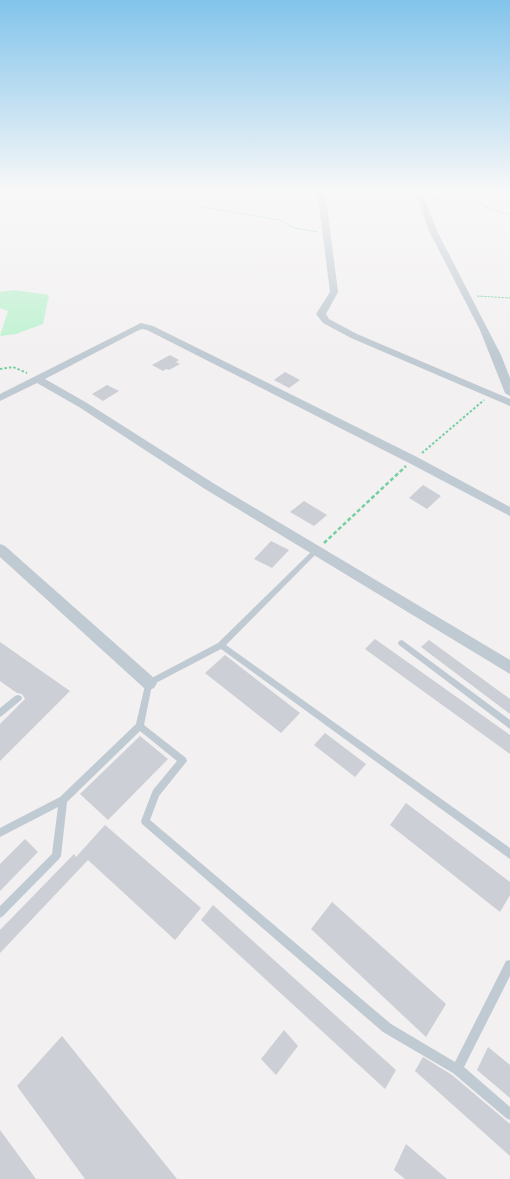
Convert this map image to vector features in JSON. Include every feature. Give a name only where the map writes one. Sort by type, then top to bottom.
[{"type":"street","points":[[328,245],[334,292],[322,314],[326,321],[354,336],[510,403]]},
{"type":"street","points":[[440,245],[494,349],[510,393]]},
{"type":"street","points":[[0,398],[140,326],[150,328],[413,460],[510,512]]},
{"type":"street","points":[[37,378],[83,405],[209,486],[510,668]]},
{"type":"street","points":[[1,552],[94,632],[148,682]]},
{"type":"lane","points":[[0,833],[63,800],[140,726],[148,682],[221,646],[316,551]]},
{"type":"lane","points":[[402,642],[510,725]]},
{"type":"lane","points":[[221,646],[510,854]]},
{"type":"lane","points":[[0,713],[18,698]]},
{"type":"lane","points":[[140,726],[183,760],[156,793],[145,821],[386,1028],[457,1068],[510,1114]]},
{"type":"lane","points":[[0,913],[56,856],[63,800]]},
{"type":"lane","points":[[457,1068],[510,965]]},
{"type":"path","points":[[466,296],[510,298]]},
{"type":"path","points":[[0,369],[14,367],[37,378]]},
{"type":"path","points":[[316,551],[413,460],[490,395]]},
{"type":"green space","points":[[14,290],[49,295],[43,324],[16,334],[0,336],[8,311],[0,308],[0,292]]},
{"type":"building","points":[[170,355],[179,360],[176,362],[180,364],[163,371],[152,365]]},
{"type":"building","points":[[285,372],[300,380],[289,388],[274,380]]},
{"type":"building","points":[[107,385],[119,391],[103,401],[92,394]]},
{"type":"building","points":[[423,485],[441,496],[427,509],[409,498]]},
{"type":"building","points":[[304,501],[327,515],[314,526],[290,512]]},
{"type":"building","points":[[271,541],[289,550],[272,568],[254,559]]},
{"type":"building","points":[[375,639],[510,735],[510,754],[365,649]]},
{"type":"building","points":[[429,640],[510,699],[510,714],[421,647]]},
{"type":"building","points":[[0,642],[70,691],[0,761],[0,724],[25,699],[22,694],[17,693],[0,681]]},
{"type":"building","points":[[225,655],[300,713],[281,733],[205,673]]},
{"type":"building","points":[[325,733],[366,764],[355,777],[314,745]]},
{"type":"building","points":[[140,736],[168,759],[108,820],[80,794]]},
{"type":"building","points":[[406,803],[510,882],[510,895],[500,912],[390,825]]},
{"type":"building","points":[[105,825],[201,908],[175,940],[88,860],[0,953],[0,930],[74,854],[76,857]]},
{"type":"building","points":[[25,839],[38,852],[0,891],[0,864]]},
{"type":"building","points":[[332,902],[446,1004],[426,1037],[311,929]]},
{"type":"building","points":[[213,905],[396,1070],[385,1089],[201,920]]},
{"type":"building","points":[[284,1030],[298,1046],[276,1075],[261,1059]]},
{"type":"building","points":[[62,1036],[177,1179],[85,1179],[17,1086]]},
{"type":"building","points":[[488,1047],[510,1065],[510,1098],[477,1070]]},
{"type":"building","points":[[423,1057],[452,1075],[510,1124],[510,1156],[415,1071]]},
{"type":"building","points":[[0,1130],[36,1179],[0,1179]]},
{"type":"building","points":[[406,1144],[447,1179],[405,1179],[394,1170]]}]
